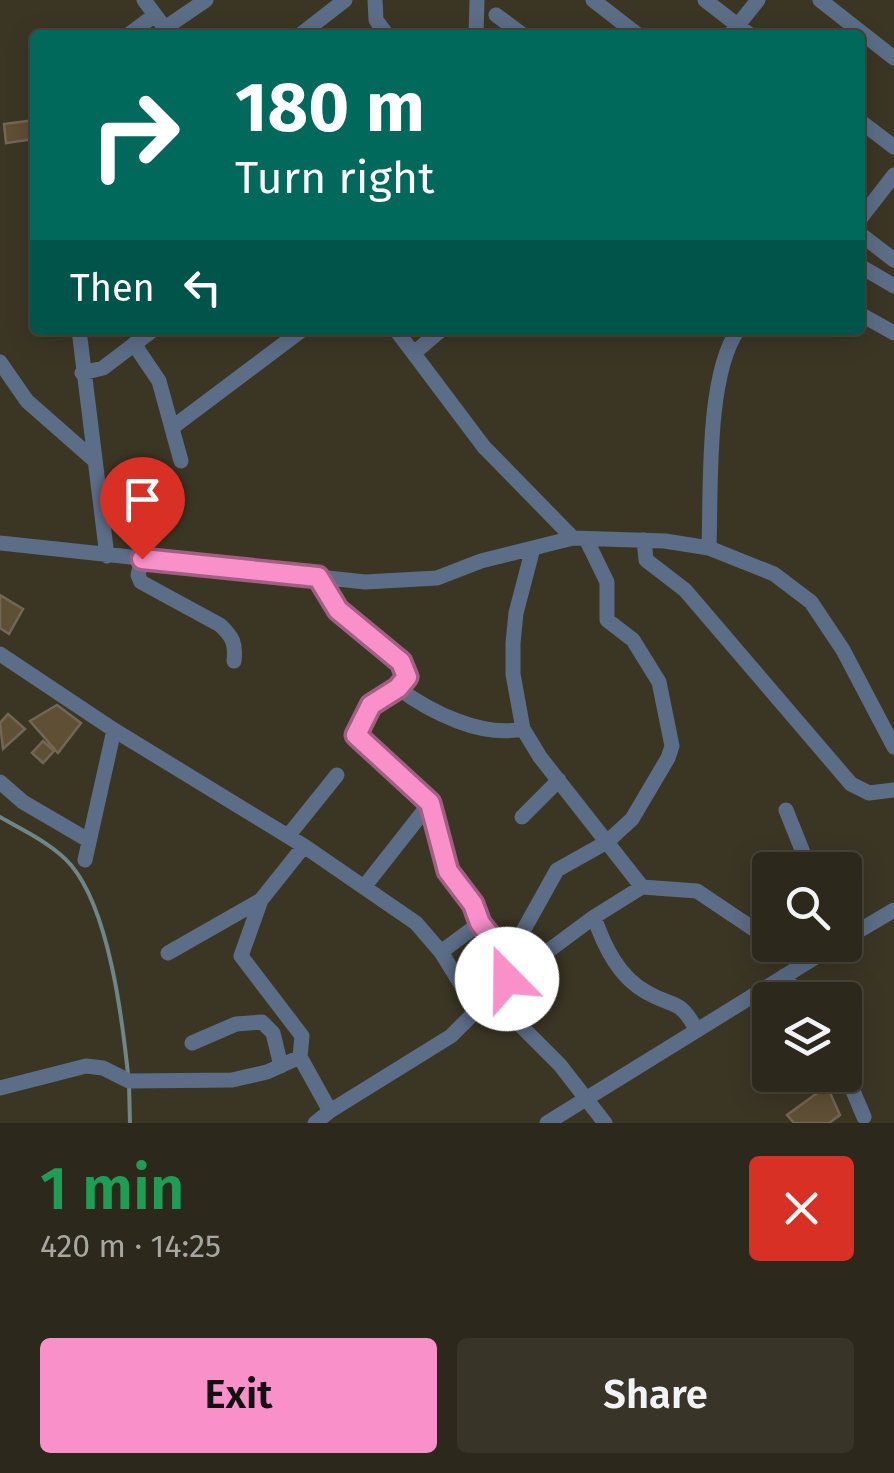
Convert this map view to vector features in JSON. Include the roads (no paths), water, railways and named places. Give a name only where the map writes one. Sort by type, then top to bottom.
[{"type":"street","points":[[144,0],[166,30]]},
{"type":"street","points":[[170,30],[206,0]]},
{"type":"street","points":[[306,30],[344,0]]},
{"type":"street","points":[[374,0],[376,20],[383,30]]},
{"type":"street","points":[[476,30],[477,0]]},
{"type":"street","points":[[593,0],[628,30]]},
{"type":"street","points":[[705,0],[737,30]]},
{"type":"street","points":[[740,30],[758,0]]},
{"type":"street","points":[[820,0],[858,30]]},
{"type":"street","points":[[135,30],[155,15]]},
{"type":"street","points":[[496,15],[516,30]]},
{"type":"street","points":[[865,35],[894,58]]},
{"type":"street","points":[[865,125],[894,147]]},
{"type":"street","points":[[865,209],[894,176]]},
{"type":"street","points":[[865,238],[894,260]]},
{"type":"street","points":[[865,269],[894,286]]},
{"type":"street","points":[[865,317],[894,333]]},
{"type":"street","points":[[79,335],[106,556]]},
{"type":"street","points":[[82,373],[103,368],[146,335]]},
{"type":"street","points":[[173,426],[295,335]]},
{"type":"street","points":[[400,335],[484,447],[580,538],[607,582],[607,620],[633,640],[659,682],[672,746],[662,774],[644,804],[607,842],[557,870],[508,958],[509,1008],[521,1026],[560,1065],[604,1123]]},
{"type":"street","points":[[414,353],[435,335]]},
{"type":"street","points":[[709,548],[717,380],[726,349],[735,335]]},
{"type":"street","points":[[134,344],[159,381],[181,462]]},
{"type":"street","points":[[0,362],[27,402],[93,459]]},
{"type":"street","points":[[0,543],[365,582],[437,578],[481,562],[580,538],[709,548],[774,574],[811,602],[843,650],[894,747]]},
{"type":"street","points":[[644,540],[646,560],[685,590],[851,784],[869,793],[894,790]]},
{"type":"street","points":[[533,548],[516,614],[513,643],[512,674],[523,728],[642,887]]},
{"type":"street","points":[[142,559],[140,582],[231,634],[236,645],[234,661]]},
{"type":"street","points":[[318,577],[338,610],[401,662],[407,677],[398,688],[371,705],[356,735],[430,803],[448,871],[473,904],[480,923],[508,958]]},
{"type":"street","points":[[0,654],[114,730],[304,846],[416,923],[440,952],[477,1010]]},
{"type":"street","points":[[398,688],[424,708],[458,722],[523,728]]},
{"type":"street","points":[[85,860],[114,730]]},
{"type":"street","points":[[288,836],[336,775]]},
{"type":"street","points":[[522,817],[559,780]]},
{"type":"street","points":[[0,782],[23,802],[88,840]]},
{"type":"street","points":[[364,887],[430,803]]},
{"type":"street","points":[[786,810],[803,852]]},
{"type":"street","points":[[304,846],[261,900],[241,956],[302,1036],[300,1058],[330,1111]]},
{"type":"street","points":[[315,1123],[451,1036],[532,964],[642,887],[697,891],[752,928]]},
{"type":"street","points":[[168,952],[261,900]]},
{"type":"street","points":[[862,929],[894,910]]},
{"type":"street","points":[[594,917],[622,972],[646,992],[680,1004],[696,1029]]},
{"type":"street","points":[[440,952],[480,923]]},
{"type":"street","points":[[547,1123],[807,962]]},
{"type":"street","points":[[784,976],[789,982]]},
{"type":"street","points":[[192,1043],[236,1024],[262,1022],[272,1034],[282,1066]]},
{"type":"street","points":[[0,1088],[86,1066],[136,1081],[232,1080],[300,1058]]},
{"type":"street","points":[[853,1092],[864,1117]]},
{"type":"waterway","points":[[0,817],[56,851],[84,885],[112,965],[128,1074]]},
{"type":"waterway","points":[[129,1084],[130,1123]]}]
